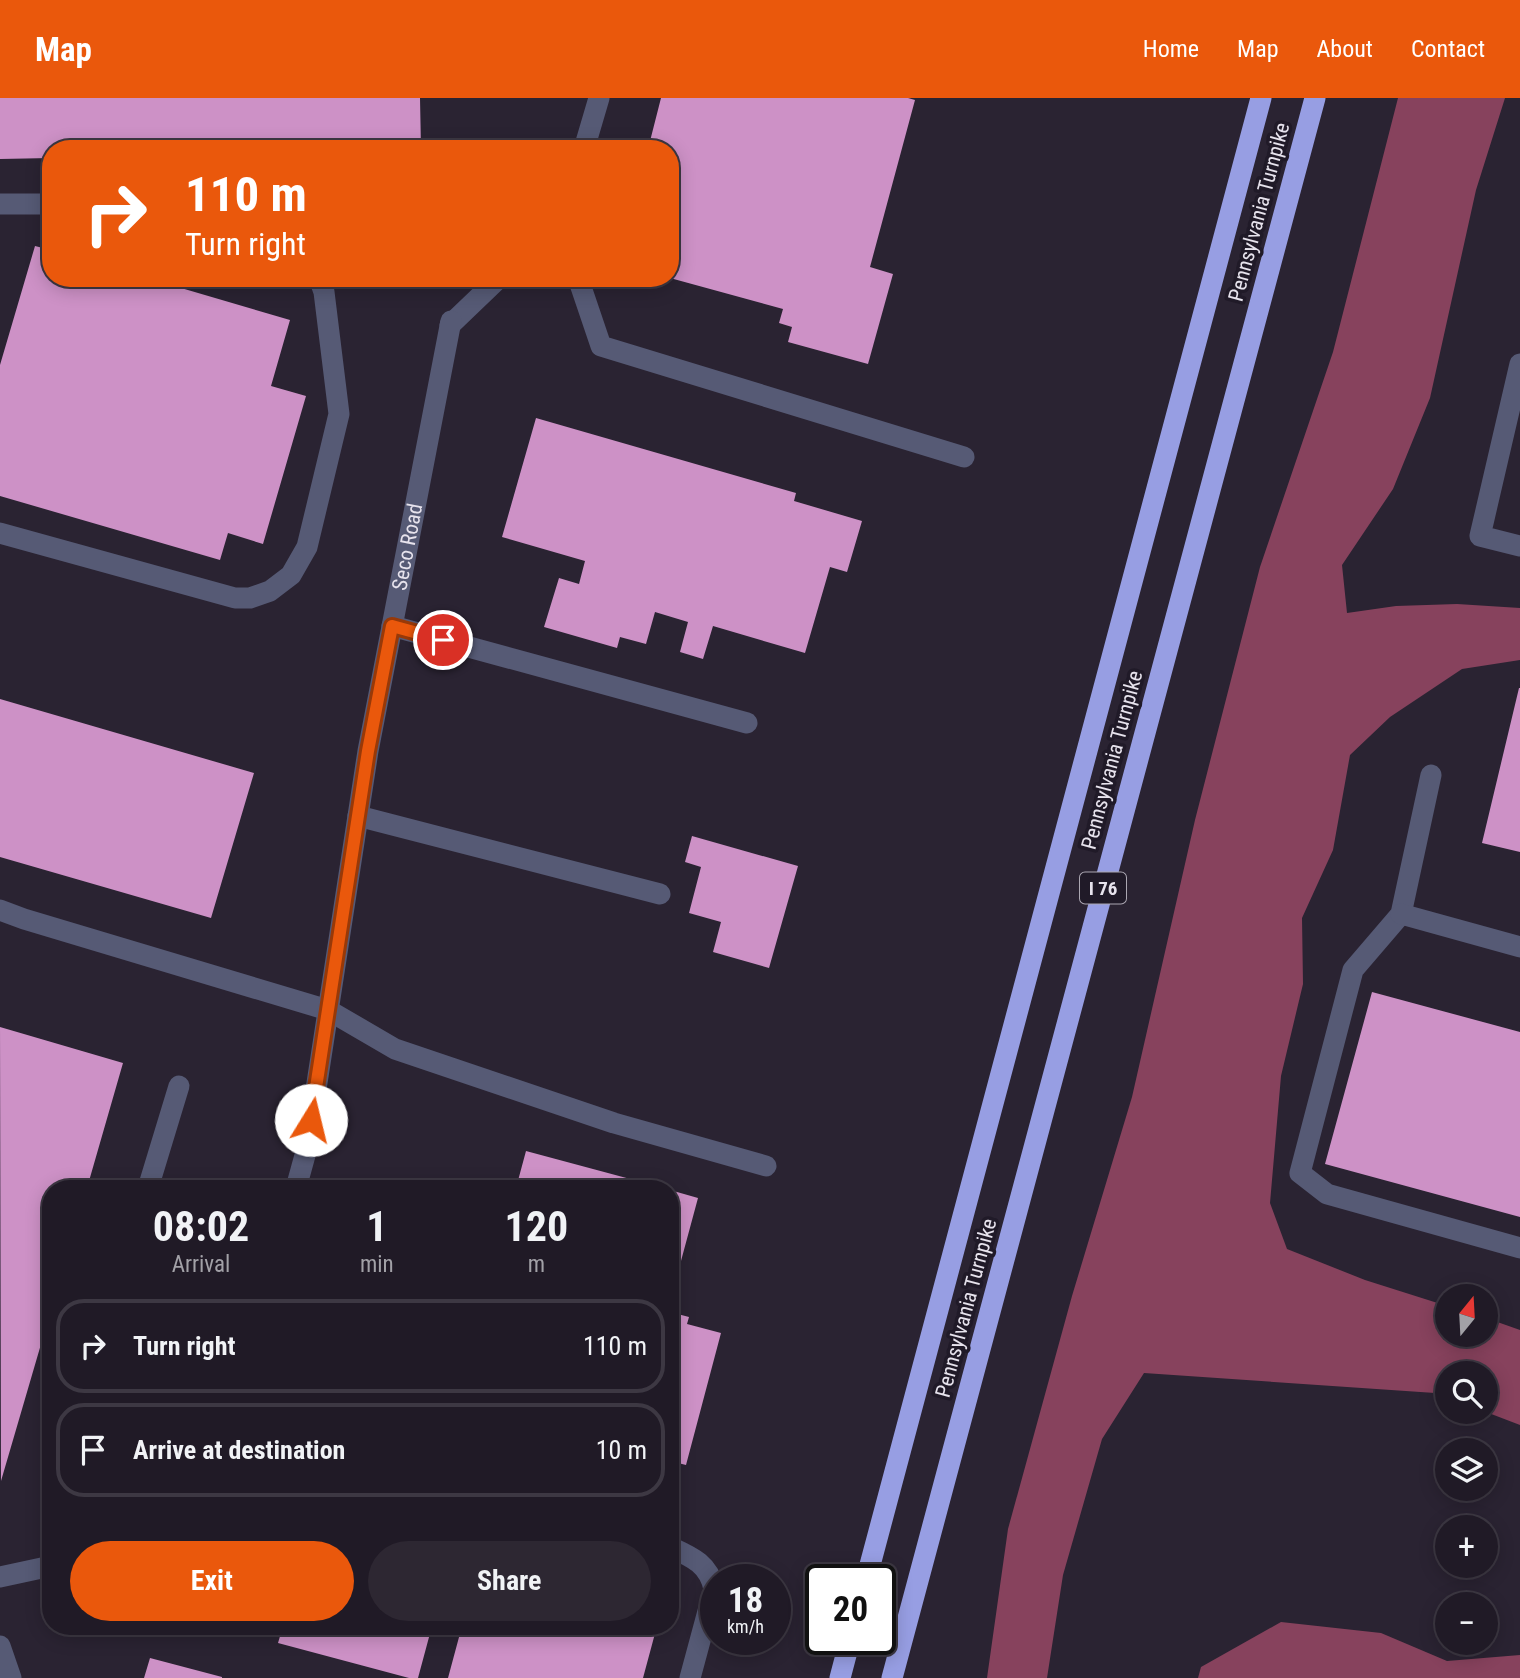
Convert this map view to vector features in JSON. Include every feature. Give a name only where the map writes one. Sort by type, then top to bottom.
[{"type":"highway","name":"Pennsylvania Turnpike","points":[[870,1564],[1261,98]]},
{"type":"highway","name":"Pennsylvania Turnpike","points":[[892,1678],[1315,98]]},
{"type":"highway","points":[[840,1678],[846,1655]]},
{"type":"lane","points":[[587,140],[599,98]]},
{"type":"lane","points":[[0,204],[42,204]]},
{"type":"lane","points":[[0,533],[236,598],[250,598],[270,591],[292,575],[307,547],[339,414],[322,287]]},
{"type":"lane","name":"Seco Road","points":[[298,1180],[307,1148],[358,816],[451,323],[489,287]]},
{"type":"lane","points":[[581,287],[601,346],[964,457]]},
{"type":"lane","points":[[1520,363],[1480,536],[1520,546]]},
{"type":"lane","points":[[392,626],[747,723]]},
{"type":"lane","points":[[1431,775],[1401,914],[1353,970],[1300,1173],[1326,1194],[1520,1248]]},
{"type":"lane","points":[[358,816],[660,894]]},
{"type":"lane","points":[[0,910],[328,1010],[395,1049],[614,1123],[766,1166]]},
{"type":"lane","points":[[1401,914],[1520,947]]},
{"type":"lane","points":[[150,1180],[179,1086]]},
{"type":"lane","points":[[679,1551],[705,1566],[712,1577],[714,1589],[690,1678]]},
{"type":"lane","points":[[0,1577],[42,1568]]},
{"type":"lane","points":[[0,1646],[11,1678]]},
{"type":"shaded area","points":[[1398,98],[1505,98],[1476,190],[1430,398],[1393,489],[1342,565],[1347,613],[1396,606],[1457,604],[1520,608],[1520,660],[1462,669],[1390,717],[1350,755],[1333,850],[1302,918],[1303,984],[1281,1076],[1270,1203],[1287,1249],[1365,1280],[1435,1302],[1435,1348],[1498,1348],[1498,1322],[1520,1330],[1520,1425],[1498,1417],[1498,1361],[1435,1361],[1435,1393],[1144,1373],[1102,1439],[1063,1575],[1047,1678],[987,1678],[1008,1529],[1072,1296],[1132,1097],[1195,820],[1260,567],[1333,352]]},
{"type":"shaded area","points":[[1281,1622],[1381,1633],[1447,1661],[1520,1655],[1520,1678],[1198,1678],[1201,1667]]},
{"type":"building","points":[[0,98],[420,98],[421,140],[42,140],[42,158],[0,159]]},
{"type":"building","points":[[661,98],[915,100],[870,267],[893,274],[868,364],[788,342],[792,327],[779,323],[783,309],[679,280],[679,140],[650,140]]},
{"type":"building","points":[[35,246],[42,248],[42,287],[178,287],[290,320],[271,386],[306,396],[263,544],[228,533],[220,560],[0,496],[0,365]]},
{"type":"building","points":[[536,418],[796,493],[794,501],[862,521],[847,572],[830,567],[805,653],[713,626],[703,659],[680,652],[688,622],[655,612],[646,644],[620,637],[617,648],[544,627],[559,578],[579,584],[585,561],[502,537]]},
{"type":"building","points":[[1520,688],[1520,852],[1482,843]]},
{"type":"building","points":[[0,699],[254,773],[211,918],[0,857]]},
{"type":"building","points":[[692,836],[798,866],[769,968],[713,952],[721,922],[689,913],[701,867],[685,862]]},
{"type":"building","points":[[1372,992],[1520,1032],[1520,1217],[1325,1164]]},
{"type":"building","points":[[0,1027],[123,1063],[89,1180],[42,1180],[42,1341],[1,1481]]},
{"type":"building","points":[[526,1151],[634,1180],[518,1180]]},
{"type":"building","points":[[679,1193],[698,1198],[679,1268]]},
{"type":"building","points":[[679,1314],[689,1317],[687,1324],[721,1333],[686,1465],[679,1463]]},
{"type":"building","points":[[280,1635],[430,1635],[418,1678],[409,1678],[278,1643]]},
{"type":"building","points":[[460,1635],[655,1635],[643,1678],[448,1678]]},
{"type":"building","points":[[150,1658],[222,1677],[222,1678],[144,1678]]},
{"type":"route","points":[[311,1120],[368,751],[392,626],[443,640]]}]
